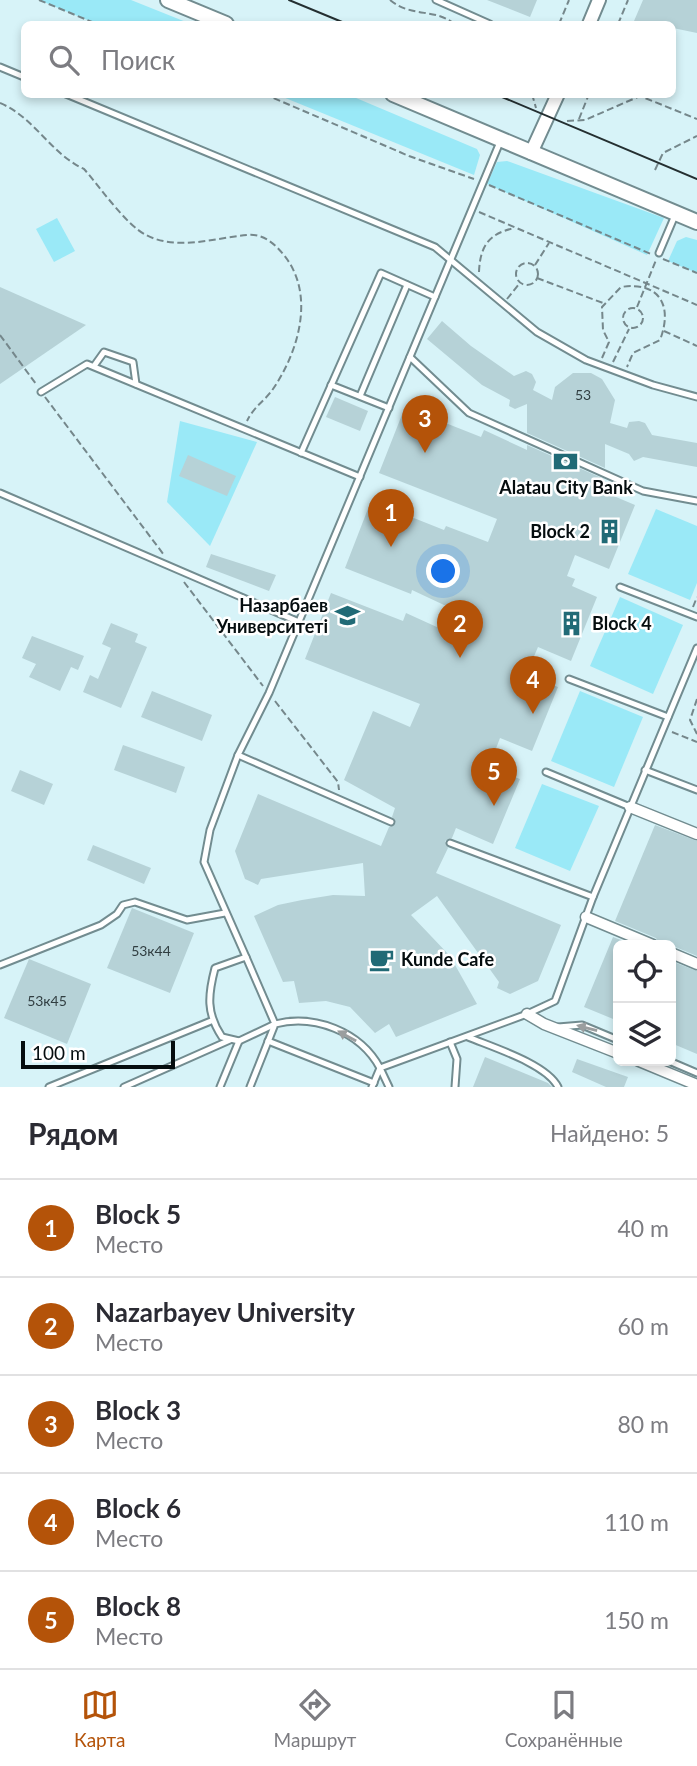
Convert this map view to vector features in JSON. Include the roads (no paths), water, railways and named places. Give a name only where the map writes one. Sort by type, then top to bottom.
[{"type":"main road","points":[[168,0],[219,21]]},
{"type":"main road","points":[[402,98],[697,222]]},
{"type":"street","points":[[590,21],[599,0]]},
{"type":"street","points":[[531,153],[556,98]]},
{"type":"street","points":[[630,807],[697,834]]},
{"type":"street","points":[[586,917],[641,940]]},
{"type":"street","points":[[676,955],[697,964]]},
{"type":"street","points":[[527,1014],[554,1028],[613,1051]]},
{"type":"street","points":[[651,1066],[697,1085]]},
{"type":"lane","points":[[436,0],[483,21]]},
{"type":"lane","points":[[0,67],[21,76]]},
{"type":"lane","points":[[76,98],[423,242],[451,258],[502,305],[537,332],[599,365],[697,397]]},
{"type":"lane","points":[[250,1087],[275,1024],[204,862],[210,830],[238,755],[299,622],[500,140]]},
{"type":"lane","points":[[658,255],[676,213]]},
{"type":"lane","points":[[301,453],[381,273],[435,297]]},
{"type":"lane","points":[[360,396],[407,285]]},
{"type":"lane","points":[[94,366],[104,352],[133,362],[136,384]]},
{"type":"lane","points":[[410,357],[469,413],[643,491],[697,501]]},
{"type":"lane","points":[[41,392],[87,364],[360,477]]},
{"type":"lane","points":[[331,385],[389,408]]},
{"type":"lane","points":[[0,493],[299,622]]},
{"type":"lane","points":[[620,587],[697,617]]},
{"type":"lane","points":[[268,1041],[373,1085],[380,1068],[527,1014],[555,1001],[593,897],[697,648]]},
{"type":"lane","points":[[569,679],[668,718]]},
{"type":"lane","points":[[238,755],[390,822]]},
{"type":"lane","points":[[645,770],[697,790]]},
{"type":"lane","points":[[546,772],[630,807]]},
{"type":"lane","points":[[450,843],[593,897]]},
{"type":"lane","points":[[0,965],[101,925],[128,903],[135,902],[187,920],[225,913]]},
{"type":"lane","points":[[246,957],[215,968],[208,995],[211,1021],[222,1037],[239,1041],[275,1024],[295,1019],[326,1025],[354,1039],[380,1068],[389,1087]]},
{"type":"lane","points":[[49,1087],[211,1021]]},
{"type":"lane","points":[[554,1028],[582,1025],[613,1038]]},
{"type":"lane","points":[[467,1036],[531,1064],[554,1079],[558,1087]]},
{"type":"lane","points":[[124,1087],[231,1039]]},
{"type":"lane","points":[[220,1087],[239,1041]]},
{"type":"lane","points":[[450,1042],[457,1059],[456,1087]]},
{"type":"lane","points":[[676,1064],[697,1073]]},
{"type":"tram line","points":[[289,0],[340,21]]},
{"type":"tram line","points":[[505,98],[697,179]]},
{"type":"place","name":"Block 3","points":[[425,453]]},
{"type":"place","name":"Alatau City Bank","points":[[566,461]]},
{"type":"place","name":"Block 2","points":[[610,532]]},
{"type":"place","name":"Block 5","points":[[391,547]]},
{"type":"place","name":"Назарбаев Университеті","points":[[348,616]]},
{"type":"place","name":"Block 4","points":[[572,624]]},
{"type":"place","name":"Nazarbayev University","points":[[460,658]]},
{"type":"place","name":"Block 6","points":[[533,714]]},
{"type":"place","name":"Block 8","points":[[494,806]]},
{"type":"place","name":"Kunde Cafe","points":[[381,960]]}]
